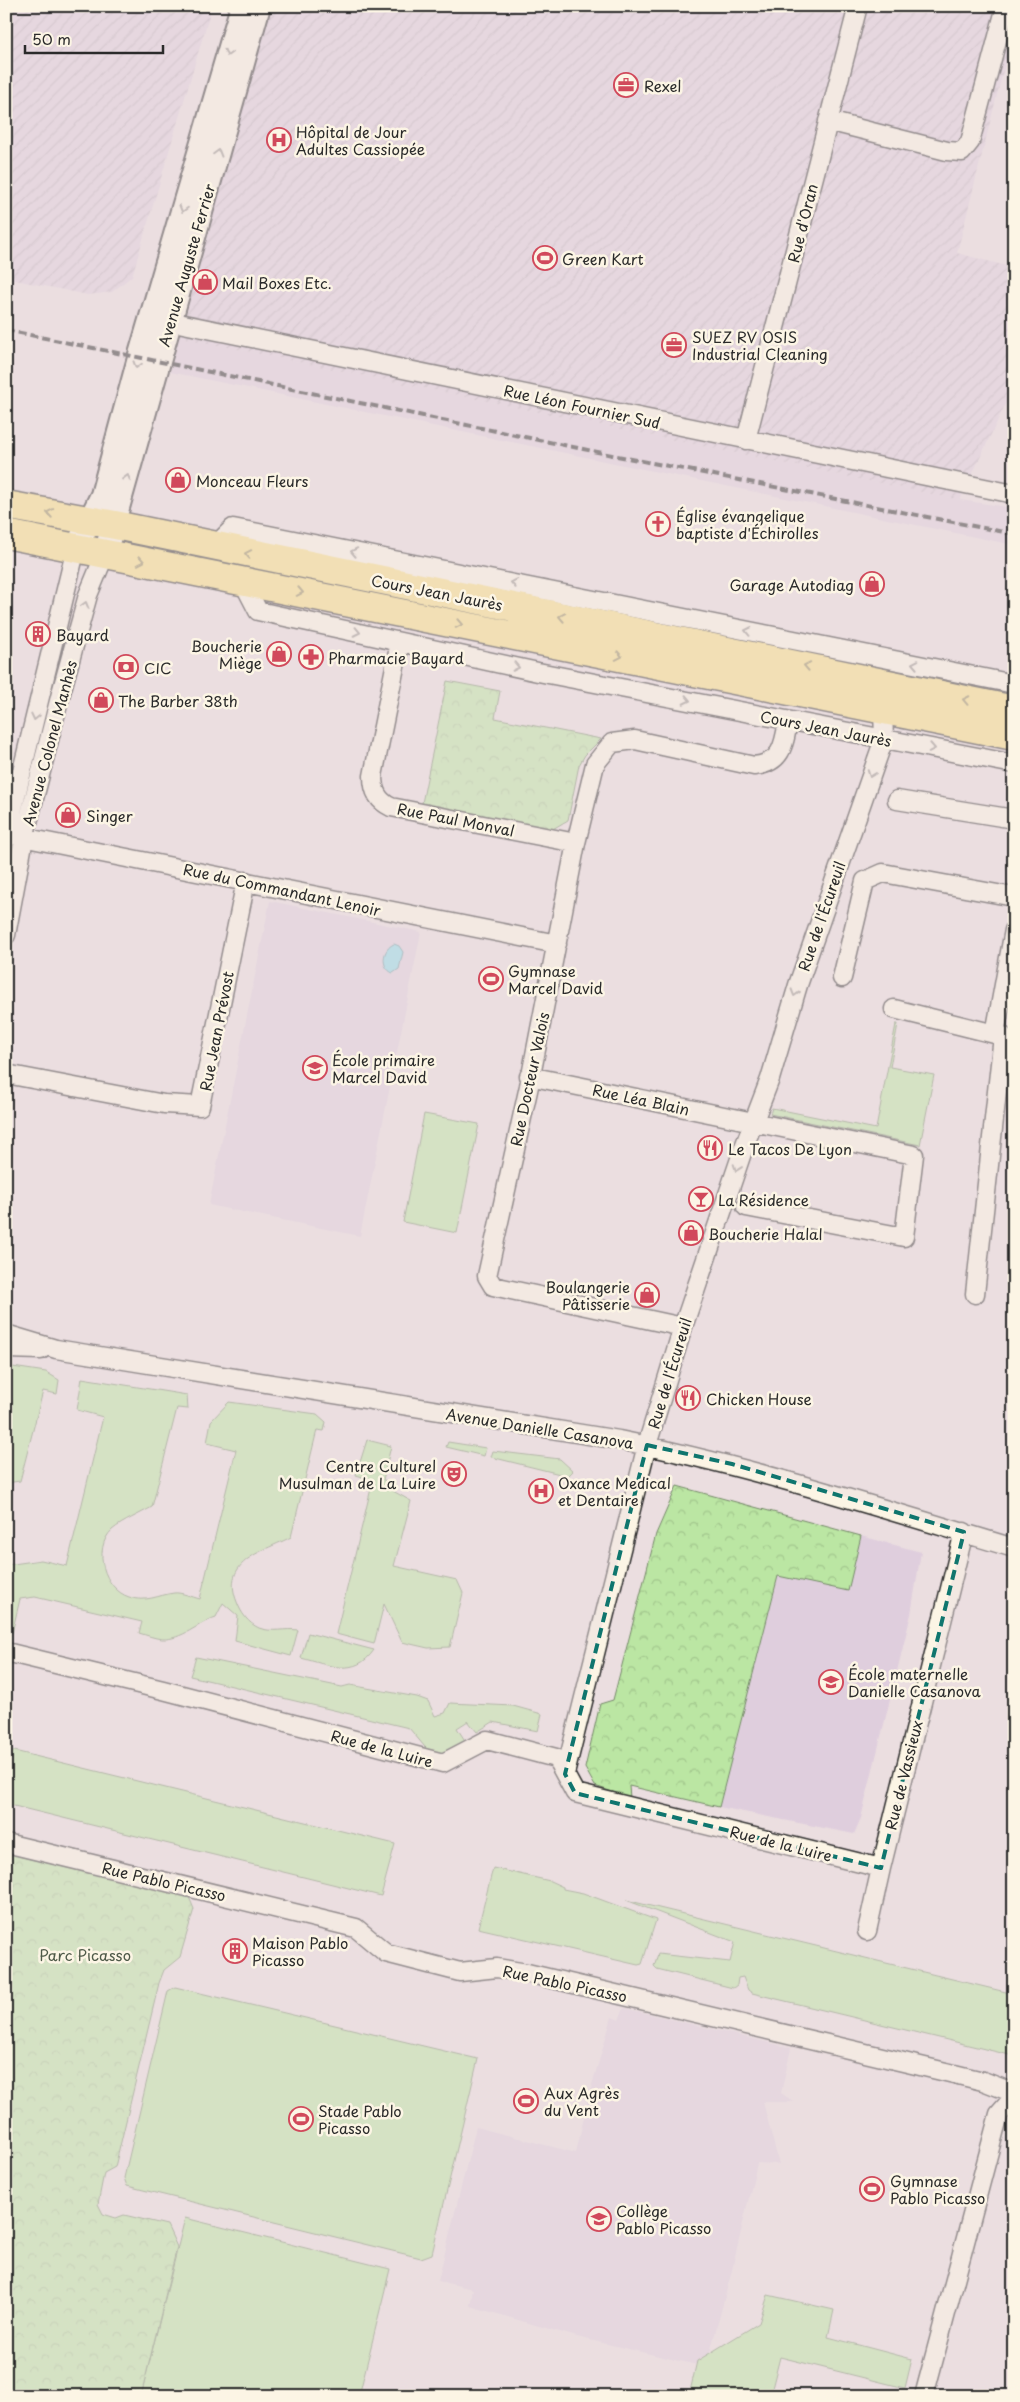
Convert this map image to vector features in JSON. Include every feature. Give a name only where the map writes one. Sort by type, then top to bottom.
[{"type":"main road","name":"Cours Jean Jaurès","points":[[6,505],[115,525],[214,547],[842,673],[1014,710]]},
{"type":"main road","name":"Cours Jean Jaurès","points":[[6,534],[1014,736]]},
{"type":"street","name":"Avenue Auguste Ferrier","points":[[105,554],[115,525],[161,320],[242,6]]},
{"type":"street","name":"Avenue Auguste Ferrier","points":[[76,548],[102,494],[161,320],[259,6]]},
{"type":"street","name":"Rue d'Oran","points":[[746,440],[858,6]]},
{"type":"street","points":[[828,121],[947,151],[962,152],[970,142],[1006,6]]},
{"type":"street","name":"Rue Léon Fournier Sud","points":[[161,320],[1014,494]]},
{"type":"street","name":"Cours Jean Jaurès","points":[[214,547],[234,528],[1014,684]]},
{"type":"street","name":"Avenue Colonel Manhès","points":[[6,836],[76,548]]},
{"type":"street","name":"Avenue Colonel Manhès","points":[[6,935],[24,838],[81,620],[105,554]]},
{"type":"street","name":"Cours Jean Jaurès","points":[[242,580],[258,611],[639,691],[1014,764]]},
{"type":"street","points":[[647,610],[659,637]]},
{"type":"street","name":"Rue Paul Monval","points":[[400,642],[373,776],[373,785],[381,802],[392,807],[576,843]]},
{"type":"street","points":[[842,673],[865,654]]},
{"type":"street","points":[[639,691],[670,679],[682,669]]},
{"type":"street","name":"Rue de l'Écureuil","points":[[566,1774],[647,1445],[683,1327],[753,1122],[770,1079],[798,985],[884,739],[883,710]]},
{"type":"street","name":"Rue Docteur Valois","points":[[683,1327],[493,1286],[486,1276],[530,1076],[576,843],[594,764],[612,743],[635,740],[754,766],[768,765],[777,757],[784,743],[788,721]]},
{"type":"street","points":[[897,800],[1014,819]]},
{"type":"street","name":"Rue du Commandant Lenoir","points":[[6,836],[246,881],[444,923],[557,944]]},
{"type":"street","name":"Rue de l'Écureuil","points":[[842,978],[865,881],[883,873],[1014,897]]},
{"type":"street","name":"Rue Jean Prévost","points":[[6,1074],[164,1104],[200,1106],[246,881]]},
{"type":"street","points":[[995,1034],[1014,930]]},
{"type":"street","points":[[894,1009],[1003,1036],[975,1294]]},
{"type":"street","name":"Rue Léa Blain","points":[[530,1076],[753,1122]]},
{"type":"street","points":[[746,1208],[904,1237],[914,1155],[753,1122]]},
{"type":"street","name":"Avenue Danielle Casanova","points":[[6,1334],[56,1350]]},
{"type":"street","name":"Avenue Danielle Casanova","points":[[6,1348],[56,1350],[647,1445],[732,1464],[1014,1548]]},
{"type":"street","name":"Rue de Vassieux","points":[[867,1931],[880,1868],[964,1532]]},
{"type":"street","name":"Rue de la Luire","points":[[6,1652],[162,1690],[443,1763],[486,1740],[556,1758],[575,1793],[880,1868]]},
{"type":"street","name":"Rue Pablo Picasso","points":[[6,1843],[356,1928],[386,1953],[460,1972],[497,1968],[527,1973],[950,2072],[983,2081],[1014,2095]]},
{"type":"street","points":[[924,2396],[999,2114],[1014,2095]]},
{"type":"highlighted area","points":[[647,1445],[732,1464],[964,1532],[881,1868],[575,1793],[565,1774]]},
{"type":"shaded area","points":[[6,6],[212,6],[132,276],[112,292],[88,295],[6,278]]},
{"type":"shaded area","points":[[272,6],[1014,6],[1014,28],[957,253],[1014,268],[1014,386],[960,500],[179,337]]},
{"type":"shaded area","points":[[179,337],[960,500],[1014,508],[1014,545],[170,372]]},
{"type":"shaded area","name":"École primaire Marcel David","points":[[270,901],[421,932],[360,1236],[209,1205]]},
{"type":"shaded area","points":[[861,1536],[921,1552],[911,1614],[861,1818],[854,1834],[719,1807],[778,1576],[848,1590]]},
{"type":"shaded area","name":"Collège Pablo Picasso","points":[[624,2008],[791,2048],[781,2093],[794,2102],[763,2102],[779,2164],[757,2163],[731,2274],[706,2367],[577,2337],[470,2306],[473,2289],[438,2281],[476,2127],[576,2153],[589,2095],[612,2017],[619,2020]]},
{"type":"green space","points":[[447,681],[500,691],[495,718],[601,739],[585,755],[579,765],[568,820],[551,830],[422,803]]},
{"type":"green space","points":[[896,1024],[898,1024],[890,1067],[934,1075],[920,1145],[770,1114],[772,1108],[876,1129]]},
{"type":"green space","points":[[424,1114],[479,1124],[457,1233],[403,1222]]},
{"type":"green space","points":[[6,1366],[46,1372],[59,1380],[57,1394],[43,1391],[20,1481],[6,1483]]},
{"type":"green space","points":[[82,1378],[187,1395],[188,1409],[177,1408],[152,1507],[112,1530],[106,1538],[103,1547],[102,1557],[107,1577],[120,1593],[135,1599],[146,1599],[177,1593],[200,1599],[236,1450],[207,1443],[211,1421],[229,1402],[317,1414],[326,1422],[324,1431],[317,1430],[291,1537],[248,1559],[235,1576],[233,1588],[243,1614],[251,1623],[259,1628],[269,1630],[298,1630],[291,1656],[235,1641],[238,1616],[223,1603],[216,1617],[176,1637],[162,1639],[139,1633],[142,1622],[35,1597],[20,1599],[12,1633],[6,1632],[6,1565],[41,1560],[67,1566],[103,1417],[77,1410]]},
{"type":"green space","points":[[367,1440],[391,1446],[383,1480],[395,1483],[393,1491],[411,1501],[394,1566],[457,1580],[463,1593],[450,1647],[428,1648],[402,1642],[384,1604],[374,1644],[336,1634],[373,1480],[356,1475]]},
{"type":"green space","points":[[448,1442],[486,1448],[484,1456],[446,1447]]},
{"type":"green space","points":[[493,1451],[560,1459],[573,1471],[568,1476],[491,1457]]},
{"type":"green space","points":[[677,1486],[861,1536],[848,1591],[778,1576],[719,1807],[629,1786],[630,1798],[595,1786],[585,1768],[600,1704],[613,1700],[656,1534]]},
{"type":"green space","points":[[308,1633],[374,1650],[367,1659],[350,1667],[322,1664],[301,1658]]},
{"type":"green space","points":[[196,1657],[342,1687],[350,1685],[417,1697],[428,1701],[435,1716],[445,1713],[450,1703],[513,1706],[542,1714],[538,1731],[493,1722],[477,1732],[468,1721],[457,1728],[466,1742],[435,1759],[409,1728],[190,1676]]},
{"type":"green space","points":[[6,1749],[395,1844],[381,1896],[6,1804]]},
{"type":"green space","name":"Parc Picasso","points":[[6,1853],[189,1897],[194,1909],[180,1957],[164,1970],[159,1983],[115,2167],[104,2173],[98,2204],[103,2214],[116,2218],[124,2215],[167,2225],[177,2247],[141,2396],[6,2396]]},
{"type":"green space","points":[[493,1868],[550,1881],[563,1887],[563,1889],[583,1893],[656,1920],[642,1964],[638,1965],[478,1928]]},
{"type":"green space","points":[[626,1900],[1014,1994],[1014,2056],[752,1993],[748,1990],[743,1977],[738,1978],[737,1985],[733,1988],[657,1969],[654,1966],[658,1954],[730,1962],[735,1942]]},
{"type":"green space","name":"Stade Pablo Picasso","points":[[175,1987],[478,2059],[432,2254],[421,2258],[127,2186],[124,2178],[168,1991]]},
{"type":"green space","points":[[185,2218],[390,2269],[359,2396],[141,2396]]},
{"type":"green space","points":[[768,2295],[834,2310],[828,2337],[912,2359],[905,2388],[780,2357],[770,2396],[689,2396],[697,2361],[759,2323]]},
{"type":"water","points":[[394,944],[399,946],[403,952],[399,969],[393,973],[386,967],[384,959],[387,950]]},
{"type":"railway","points":[[6,330],[617,456],[1014,534]]},
{"type":"place","name":"Rexel","points":[[626,85]]},
{"type":"place","name":"Hôpital de Jour Adultes Cassiopée","points":[[279,140]]},
{"type":"place","name":"Green Kart","points":[[545,258]]},
{"type":"place","name":"Mail Boxes Etc.","points":[[205,282]]},
{"type":"place","name":"SUEZ RV OSIS Industrial Cleaning","points":[[674,345]]},
{"type":"place","name":"Monceau Fleurs","points":[[178,480]]},
{"type":"place","name":"Église évangelique baptiste d'Échirolles","points":[[658,524]]},
{"type":"place","name":"Garage Autodiag","points":[[872,584]]},
{"type":"place","name":"Bayard","points":[[38,634]]},
{"type":"place","name":"Boucherie Miège","points":[[279,654]]},
{"type":"place","name":"Pharmacie Bayard","points":[[311,657]]},
{"type":"place","name":"CIC","points":[[126,667]]},
{"type":"place","name":"The Barber 38th","points":[[101,700]]},
{"type":"place","name":"Singer","points":[[68,815]]},
{"type":"place","name":"Gymnase Marcel David","points":[[491,979]]},
{"type":"place","name":"École primaire Marcel David","points":[[315,1068]]},
{"type":"place","name":"Le Tacos De Lyon","points":[[710,1148]]},
{"type":"place","name":"La Résidence","points":[[701,1199]]},
{"type":"place","name":"Boucherie Halal","points":[[691,1233]]},
{"type":"place","name":"Boulangerie Pâtisserie","points":[[647,1295]]},
{"type":"place","name":"Chicken House","points":[[688,1398]]},
{"type":"place","name":"Centre Culturel Musulman de La Luire","points":[[454,1474]]},
{"type":"place","name":"Oxance Medical et Dentaire","points":[[541,1491]]},
{"type":"place","name":"École maternelle Danielle Casanova","points":[[831,1682]]},
{"type":"place","name":"Maison Pablo Picasso","points":[[235,1951]]},
{"type":"place","name":"Aux Agrès du Vent","points":[[526,2101]]},
{"type":"place","name":"Stade Pablo Picasso","points":[[301,2119]]},
{"type":"place","name":"Gymnase Pablo Picasso","points":[[872,2189]]},
{"type":"place","name":"Collège Pablo Picasso","points":[[599,2219]]}]
